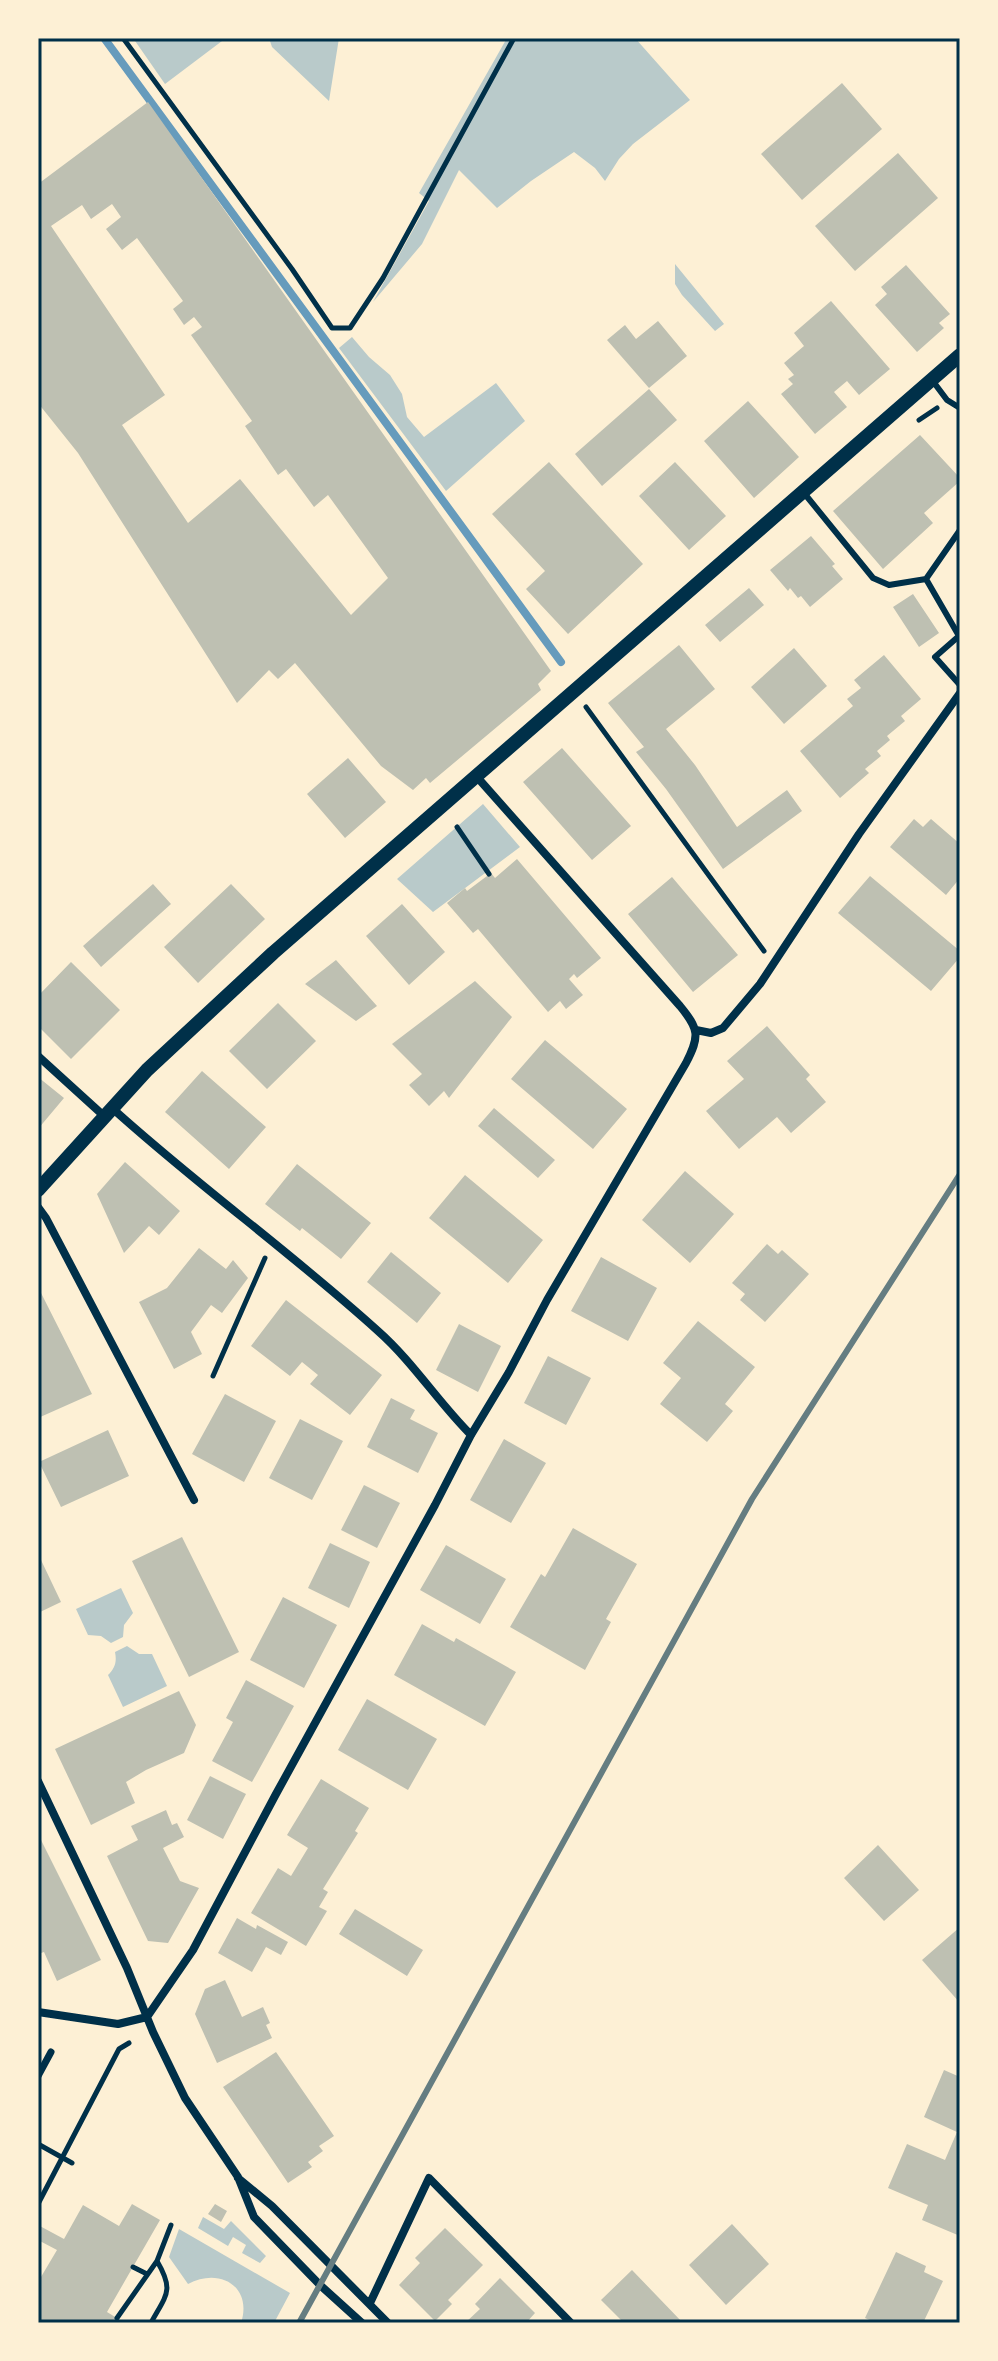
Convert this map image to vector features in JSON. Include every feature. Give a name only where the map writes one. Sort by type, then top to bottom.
[{"type":"street","points":[[38,1190],[107,1112],[273,953],[960,355]]},
{"type":"street","points":[[696,1030],[711,1033],[723,1028],[751,996],[859,834],[960,693]]},
{"type":"street","points":[[38,2012],[118,2024],[147,2017],[193,1950],[471,1435],[696,1042],[696,1030],[680,1006],[477,777]]},
{"type":"street","points":[[38,1056],[379,1331],[416,1369],[471,1435]]},
{"type":"street","points":[[38,1207],[194,1500]]},
{"type":"street","points":[[38,1781],[185,2098],[238,2177],[254,2217],[362,2323]]},
{"type":"street","points":[[38,2076],[51,2052]]},
{"type":"street","points":[[238,2177],[272,2206],[388,2323]]},
{"type":"street","points":[[370,2303],[429,2178],[571,2323]]},
{"type":"lane","points":[[932,380],[947,400],[960,408]]},
{"type":"lane","points":[[804,493],[873,578],[889,585],[926,579],[960,530]]},
{"type":"lane","points":[[926,579],[959,636],[935,657],[960,685]]},
{"type":"path","points":[[123,38],[332,328],[350,328],[383,278],[514,38]]},
{"type":"path","points":[[585,706],[765,952]]},
{"type":"path","points":[[457,827],[489,874]]},
{"type":"path","points":[[213,1376],[272,1242]]},
{"type":"path","points":[[38,2204],[119,2049],[129,2043]]},
{"type":"path","points":[[38,2144],[72,2163]]},
{"type":"path","points":[[117,2318],[157,2261],[171,2225]]},
{"type":"path","points":[[152,2321],[168,2292],[165,2275],[157,2261]]},
{"type":"path","points":[[133,2267],[147,2274]]},
{"type":"shaded area","points":[[133,38],[226,38],[165,84]]},
{"type":"shaded area","points":[[269,38],[339,38],[329,101],[272,47]]},
{"type":"shaded area","points":[[507,38],[635,38],[690,100],[633,144],[605,181],[595,168],[574,152],[497,208],[459,170],[422,244],[373,302],[429,201],[419,193]]},
{"type":"shaded area","points":[[675,264],[724,324],[715,331],[675,284]]},
{"type":"shaded area","points":[[352,337],[390,375],[402,394],[407,417],[424,437],[496,383],[525,421],[446,491],[339,348]]},
{"type":"shaded area","points":[[483,804],[520,847],[433,912],[397,879]]},
{"type":"shaded area","points":[[121,1588],[133,1613],[124,1625],[123,1637],[111,1643],[101,1636],[88,1635],[76,1609]]},
{"type":"shaded area","points":[[127,1646],[139,1654],[152,1654],[167,1686],[123,1707],[108,1675],[115,1665],[115,1652]]},
{"type":"shaded area","points":[[203,2217],[224,2229],[231,2221],[266,2256],[260,2263],[242,2253],[246,2245],[233,2237],[228,2246],[198,2228]]},
{"type":"shaded area","points":[[179,2229],[290,2293],[274,2323],[241,2323],[242,2299],[231,2283],[211,2278],[188,2284],[169,2257]]},
{"type":"building","points":[[842,83],[882,129],[802,200],[761,154]]},
{"type":"building","points":[[148,102],[551,671],[538,684],[541,690],[430,783],[426,778],[413,790],[381,766],[295,663],[278,679],[269,670],[237,703],[78,453],[38,403],[38,184]],"holes":[[[112,204],[121,217],[106,229],[122,250],[137,238],[183,301],[173,309],[184,325],[194,317],[202,327],[191,335],[252,421],[245,426],[278,475],[286,469],[314,507],[328,495],[388,578],[351,615],[240,479],[188,523],[122,425],[165,395],[51,226],[82,205],[91,219]]]},
{"type":"building","points":[[898,153],[938,198],[855,271],[815,226]]},
{"type":"building","points":[[906,265],[950,314],[939,323],[944,328],[917,352],[875,305],[887,294],[881,287]]},
{"type":"building","points":[[831,301],[890,369],[859,395],[847,381],[834,392],[847,407],[815,434],[781,394],[793,384],[788,379],[794,375],[784,363],[804,346],[794,333]]},
{"type":"building","points":[[658,321],[687,356],[649,388],[607,340],[625,325],[636,339]]},
{"type":"building","points":[[649,389],[677,420],[602,486],[575,454]]},
{"type":"building","points":[[748,401],[799,457],[754,498],[704,441]]},
{"type":"building","points":[[920,435],[960,481],[924,513],[933,523],[883,569],[833,511]]},
{"type":"building","points":[[549,462],[643,564],[568,634],[526,589],[545,571],[492,514]]},
{"type":"building","points":[[675,462],[726,516],[689,550],[639,496]]},
{"type":"building","points":[[811,536],[835,564],[832,566],[843,579],[810,607],[790,588],[788,591],[770,570]]},
{"type":"building","points":[[749,588],[764,605],[720,642],[705,625]]},
{"type":"building","points":[[913,594],[939,633],[919,647],[893,607]]},
{"type":"building","points":[[679,645],[715,689],[666,729],[737,827],[787,790],[802,811],[723,869],[636,752],[644,747],[608,703]]},
{"type":"building","points":[[794,648],[827,686],[784,724],[751,687]]},
{"type":"building","points":[[884,655],[921,699],[901,716],[905,721],[887,736],[890,740],[877,751],[881,756],[865,769],[869,773],[840,798],[800,751],[853,706],[847,699],[861,688],[854,680]]},
{"type":"building","points":[[562,748],[631,826],[592,860],[523,782]]},
{"type":"building","points":[[348,758],[386,802],[345,838],[307,794]]},
{"type":"building","points":[[914,819],[923,827],[931,819],[960,844],[960,878],[946,895],[890,847]]},
{"type":"building","points":[[517,859],[601,958],[577,978],[574,974],[569,979],[583,995],[566,1009],[560,1001],[548,1012],[478,929],[473,933],[447,903],[491,873],[495,878]]},
{"type":"building","points":[[870,876],[960,951],[960,957],[931,991],[838,913]]},
{"type":"building","points":[[672,877],[738,955],[693,992],[628,914]]},
{"type":"building","points":[[153,884],[171,904],[101,967],[83,946]]},
{"type":"building","points":[[231,884],[265,919],[198,983],[164,947]]},
{"type":"building","points":[[402,904],[445,952],[409,985],[366,936]]},
{"type":"building","points":[[336,960],[377,1006],[356,1021],[305,984]]},
{"type":"building","points":[[71,962],[120,1010],[71,1059],[38,1026],[38,996]]},
{"type":"building","points":[[475,981],[512,1017],[449,1098],[444,1091],[429,1106],[409,1085],[422,1074],[392,1044]]},
{"type":"building","points":[[278,1003],[316,1041],[267,1089],[229,1051]]},
{"type":"building","points":[[767,1026],[810,1075],[806,1079],[826,1102],[791,1133],[777,1117],[739,1149],[706,1111],[744,1079],[727,1061]]},
{"type":"building","points":[[545,1040],[627,1109],[593,1149],[511,1079]]},
{"type":"building","points":[[202,1071],[266,1127],[229,1169],[165,1112]]},
{"type":"building","points":[[38,1077],[64,1098],[38,1129]]},
{"type":"building","points":[[494,1108],[555,1160],[538,1178],[478,1126]]},
{"type":"building","points":[[125,1162],[180,1211],[159,1235],[149,1226],[124,1253],[97,1194]]},
{"type":"building","points":[[297,1164],[371,1223],[341,1259],[265,1204]]},
{"type":"building","points":[[685,1171],[734,1214],[690,1263],[642,1220]]},
{"type":"building","points":[[465,1175],[543,1240],[508,1283],[429,1218]]},
{"type":"building","points":[[767,1244],[778,1254],[782,1250],[809,1274],[765,1322],[740,1300],[745,1294],[732,1283]]},
{"type":"building","points":[[199,1248],[226,1269],[233,1260],[248,1278],[222,1313],[211,1305],[191,1332],[202,1354],[174,1369],[139,1302],[167,1288]]},
{"type":"building","points":[[391,1252],[441,1293],[417,1323],[367,1282]]},
{"type":"building","points":[[601,1257],[657,1288],[628,1341],[571,1311]]},
{"type":"building","points":[[38,1287],[92,1394],[38,1418]]},
{"type":"building","points":[[286,1300],[382,1375],[350,1415],[310,1384],[318,1375],[302,1362],[290,1376],[251,1346]]},
{"type":"building","points":[[698,1321],[755,1367],[725,1404],[733,1411],[707,1442],[660,1404],[681,1378],[663,1363]]},
{"type":"building","points":[[459,1324],[501,1346],[478,1392],[436,1370]]},
{"type":"building","points":[[548,1356],[591,1378],[566,1425],[524,1403]]},
{"type":"building","points":[[225,1394],[276,1421],[244,1482],[192,1454]]},
{"type":"building","points":[[391,1398],[415,1410],[410,1419],[438,1433],[418,1473],[367,1447]]},
{"type":"building","points":[[300,1419],[343,1441],[312,1500],[269,1478]]},
{"type":"building","points":[[108,1430],[129,1476],[61,1507],[39,1462]]},
{"type":"building","points":[[504,1439],[546,1463],[511,1523],[470,1500]]},
{"type":"building","points":[[364,1485],[400,1503],[377,1548],[341,1530]]},
{"type":"building","points":[[573,1528],[637,1564],[606,1619],[611,1622],[585,1670],[510,1627],[541,1574],[545,1577]]},
{"type":"building","points":[[182,1537],[239,1652],[189,1677],[132,1561]]},
{"type":"building","points":[[330,1543],[370,1562],[349,1608],[308,1588]]},
{"type":"building","points":[[446,1545],[506,1579],[480,1624],[420,1590]]},
{"type":"building","points":[[41,1560],[61,1602],[38,1613],[38,1561]]},
{"type":"building","points":[[283,1597],[337,1625],[304,1688],[250,1660]]},
{"type":"building","points":[[422,1624],[454,1642],[456,1638],[516,1672],[485,1726],[394,1675]]},
{"type":"building","points":[[246,1680],[294,1706],[252,1782],[212,1761],[233,1722],[226,1718]]},
{"type":"building","points":[[179,1691],[196,1725],[184,1753],[126,1782],[135,1803],[91,1825],[55,1749]]},
{"type":"building","points":[[367,1699],[437,1739],[408,1790],[338,1750]]},
{"type":"building","points":[[210,1776],[246,1794],[223,1839],[187,1820]]},
{"type":"building","points":[[321,1779],[369,1808],[355,1831],[358,1833],[323,1889],[328,1892],[319,1907],[327,1911],[306,1946],[251,1913],[278,1868],[291,1876],[308,1848],[287,1835]]},
{"type":"building","points":[[166,1810],[172,1825],[177,1823],[184,1837],[163,1848],[180,1881],[199,1888],[168,1943],[148,1941],[107,1856],[138,1840],[131,1826]]},
{"type":"building","points":[[38,1834],[101,1960],[57,1981],[44,1952],[38,1954]]},
{"type":"building","points":[[878,1845],[919,1890],[884,1921],[844,1878]]},
{"type":"building","points":[[355,1909],[423,1950],[407,1976],[339,1934]]},
{"type":"building","points":[[237,1918],[288,1942],[281,1955],[266,1947],[252,1972],[218,1953]]},
{"type":"building","points":[[960,1927],[960,2003],[922,1960]]},
{"type":"building","points":[[225,1980],[242,2017],[263,2007],[272,2038],[217,2063],[195,2014],[205,1989]]},
{"type":"building","points":[[276,2052],[334,2136],[319,2146],[323,2151],[308,2162],[312,2167],[288,2183],[223,2087]]},
{"type":"building","points":[[944,2070],[960,2077],[960,2236],[922,2220],[928,2205],[888,2188],[907,2144],[945,2160],[957,2132],[924,2117]]},
{"type":"building","points":[[132,2204],[160,2220],[107,2312],[125,2323],[38,2323],[38,2282],[57,2250],[38,2240],[38,2225],[64,2239],[83,2205],[119,2226]]},
{"type":"building","points":[[215,2204],[227,2211],[221,2222],[208,2214]]},
{"type":"building","points":[[732,2224],[769,2264],[726,2305],[689,2265]]},
{"type":"building","points":[[445,2228],[483,2265],[448,2300],[452,2304],[435,2321],[399,2285],[420,2263],[415,2258]]},
{"type":"building","points":[[896,2252],[926,2266],[924,2272],[943,2281],[923,2323],[876,2323],[865,2318]]},
{"type":"building","points":[[632,2270],[683,2323],[624,2323],[601,2300]]},
{"type":"building","points":[[500,2278],[535,2313],[526,2323],[465,2323],[480,2309],[475,2304]]},
{"type":"waterway","points":[[104,38],[561,662]]},
{"type":"railway","points":[[299,2323],[752,1499],[960,1174]]}]
